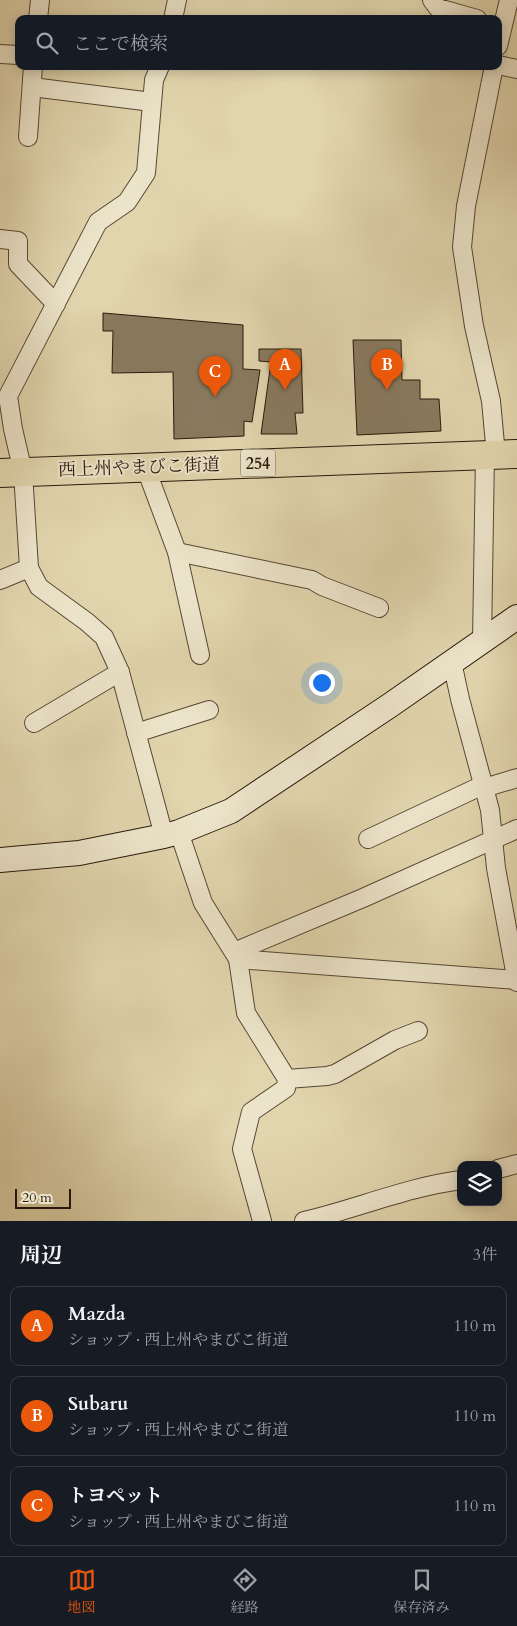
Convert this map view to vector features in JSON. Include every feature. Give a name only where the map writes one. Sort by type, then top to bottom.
[{"type":"highway","name":"西上州やまびこ街道","points":[[12,473],[145,466],[499,455]]},
{"type":"street","points":[[38,15],[40,0]]},
{"type":"street","points":[[174,15],[177,0]]},
{"type":"street","points":[[432,0],[438,8],[463,15]]},
{"type":"street","points":[[502,19],[509,0]]},
{"type":"street","points":[[0,54],[15,55]]},
{"type":"street","points":[[502,66],[517,69]]},
{"type":"street","points":[[28,137],[33,70]]},
{"type":"street","points":[[158,70],[154,80],[146,173],[127,202],[98,222],[8,396],[12,473],[29,568],[39,587],[87,622],[104,637],[120,672],[136,734],[171,834],[203,904],[236,956],[246,1013],[287,1079],[286,1088],[251,1112],[242,1149],[262,1221]]},
{"type":"street","points":[[482,641],[499,455],[491,401],[474,326],[462,247],[466,206],[493,70]]},
{"type":"street","points":[[32,87],[152,102]]},
{"type":"street","points":[[0,239],[18,242],[18,264],[56,304]]},
{"type":"street","points":[[0,399],[8,423]]},
{"type":"street","points":[[145,466],[177,552],[200,655]]},
{"type":"street","points":[[177,552],[312,580],[322,586],[379,608]]},
{"type":"street","points":[[0,580],[29,568]]},
{"type":"street","points":[[0,860],[79,853],[171,834],[231,811],[517,617]]},
{"type":"street","points":[[236,956],[517,980],[501,904],[490,810],[452,662]]},
{"type":"street","points":[[34,723],[120,672]]},
{"type":"street","points":[[136,734],[209,710]]},
{"type":"street","points":[[368,839],[484,787],[517,778]]},
{"type":"street","points":[[236,956],[517,829]]},
{"type":"street","points":[[287,1079],[335,1074],[395,1040],[418,1031]]},
{"type":"street","points":[[502,1169],[517,1164]]},
{"type":"street","points":[[304,1221],[331,1215],[438,1183],[457,1181]]},
{"type":"building","points":[[103,313],[243,325],[243,369],[260,370],[252,422],[244,421],[244,436],[174,439],[173,372],[112,373],[113,331],[103,331]]},
{"type":"building","points":[[353,340],[401,340],[402,380],[420,380],[420,399],[439,399],[441,431],[357,435]]},
{"type":"building","points":[[259,349],[301,349],[303,413],[295,413],[297,434],[261,434],[271,362],[259,361]]},
{"type":"place","name":"Mazda","points":[[285,390]]},
{"type":"place","name":"Subaru","points":[[387,390]]},
{"type":"place","name":"トヨペット","points":[[215,397]]}]
